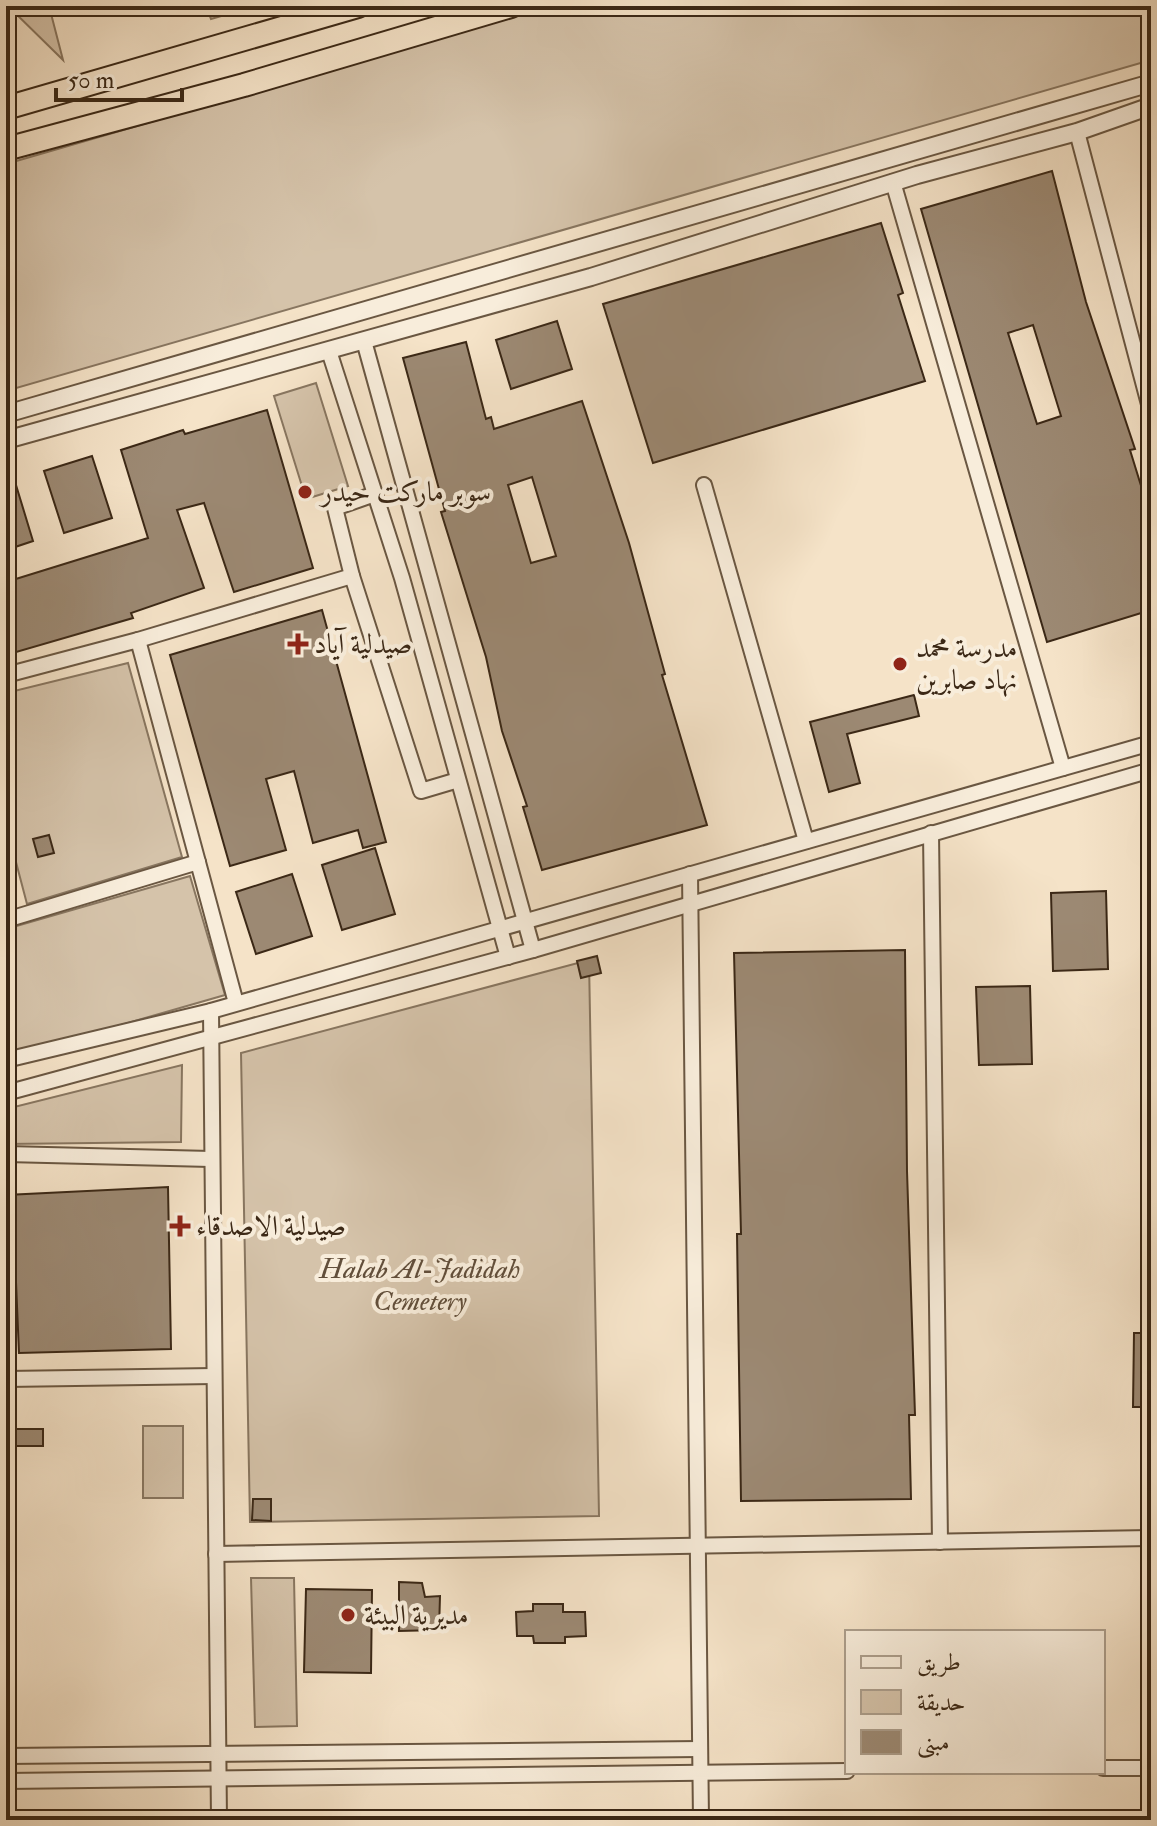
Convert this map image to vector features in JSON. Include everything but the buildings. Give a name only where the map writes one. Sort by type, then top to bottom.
[{"type":"highway","points":[[6,108],[358,6]]},
{"type":"highway","points":[[6,149],[244,85],[511,6]]},
{"type":"street","points":[[6,414],[1151,83]]},
{"type":"street","points":[[6,440],[591,277],[893,182],[1077,132],[1151,106]]},
{"type":"street","points":[[1077,132],[1151,412]]},
{"type":"street","points":[[893,182],[1063,768]]},
{"type":"street","points":[[364,341],[533,950]]},
{"type":"street","points":[[329,351],[402,578],[508,957]]},
{"type":"street","points":[[704,485],[806,841]]},
{"type":"street","points":[[375,494],[335,508],[352,576],[421,791],[458,780]]},
{"type":"street","points":[[402,578],[427,571]]},
{"type":"street","points":[[6,675],[138,640],[352,576]]},
{"type":"street","points":[[138,640],[236,1003]]},
{"type":"street","points":[[6,1060],[211,1011],[1151,743]]},
{"type":"street","points":[[6,1093],[213,1040],[533,950],[1151,770]]},
{"type":"street","points":[[931,833],[940,1542]]},
{"type":"street","points":[[6,920],[198,862]]},
{"type":"street","points":[[690,874],[701,1820]]},
{"type":"street","points":[[211,1011],[219,1820]]},
{"type":"street","points":[[6,1154],[211,1159]]},
{"type":"street","points":[[6,1379],[214,1376]]},
{"type":"street","points":[[216,1554],[1151,1538]]},
{"type":"street","points":[[6,1756],[700,1749]]},
{"type":"street","points":[[1105,1768],[1151,1768]]},
{"type":"street","points":[[6,1781],[845,1771]]},
{"type":"green space","points":[[8,6],[49,6],[63,60]]},
{"type":"green space","points":[[206,6],[256,6],[211,19]]},
{"type":"green space","points":[[550,6],[1151,6],[1151,60],[6,391],[6,164]]},
{"type":"green space","points":[[316,383],[348,486],[306,499],[274,396]]},
{"type":"green space","points":[[128,663],[182,857],[27,904],[6,824],[6,693]]},
{"type":"green space","points":[[190,876],[225,995],[13,1056],[6,1032],[6,929]]},
{"type":"green space","name":"Halab Al-Jadidah Cemetery","points":[[589,960],[599,1516],[250,1522],[241,1053]]},
{"type":"green space","points":[[182,1065],[181,1142],[6,1144],[6,1109]]},
{"type":"green space","points":[[143,1426],[183,1426],[183,1498],[143,1498]]},
{"type":"green space","points":[[251,1578],[294,1578],[297,1726],[255,1727]]},
{"type":"place","name":"سوبر ماركت حيدر","points":[[305,492]]},
{"type":"place","name":"صيدلية آياد","points":[[298,644]]},
{"type":"place","name":"مدرسة محمد نهاد صابرين","points":[[900,664]]},
{"type":"place","name":"صيدلية الاصدقاء","points":[[180,1226]]},
{"type":"place","name":"مديرية البيئة","points":[[348,1615]]}]
